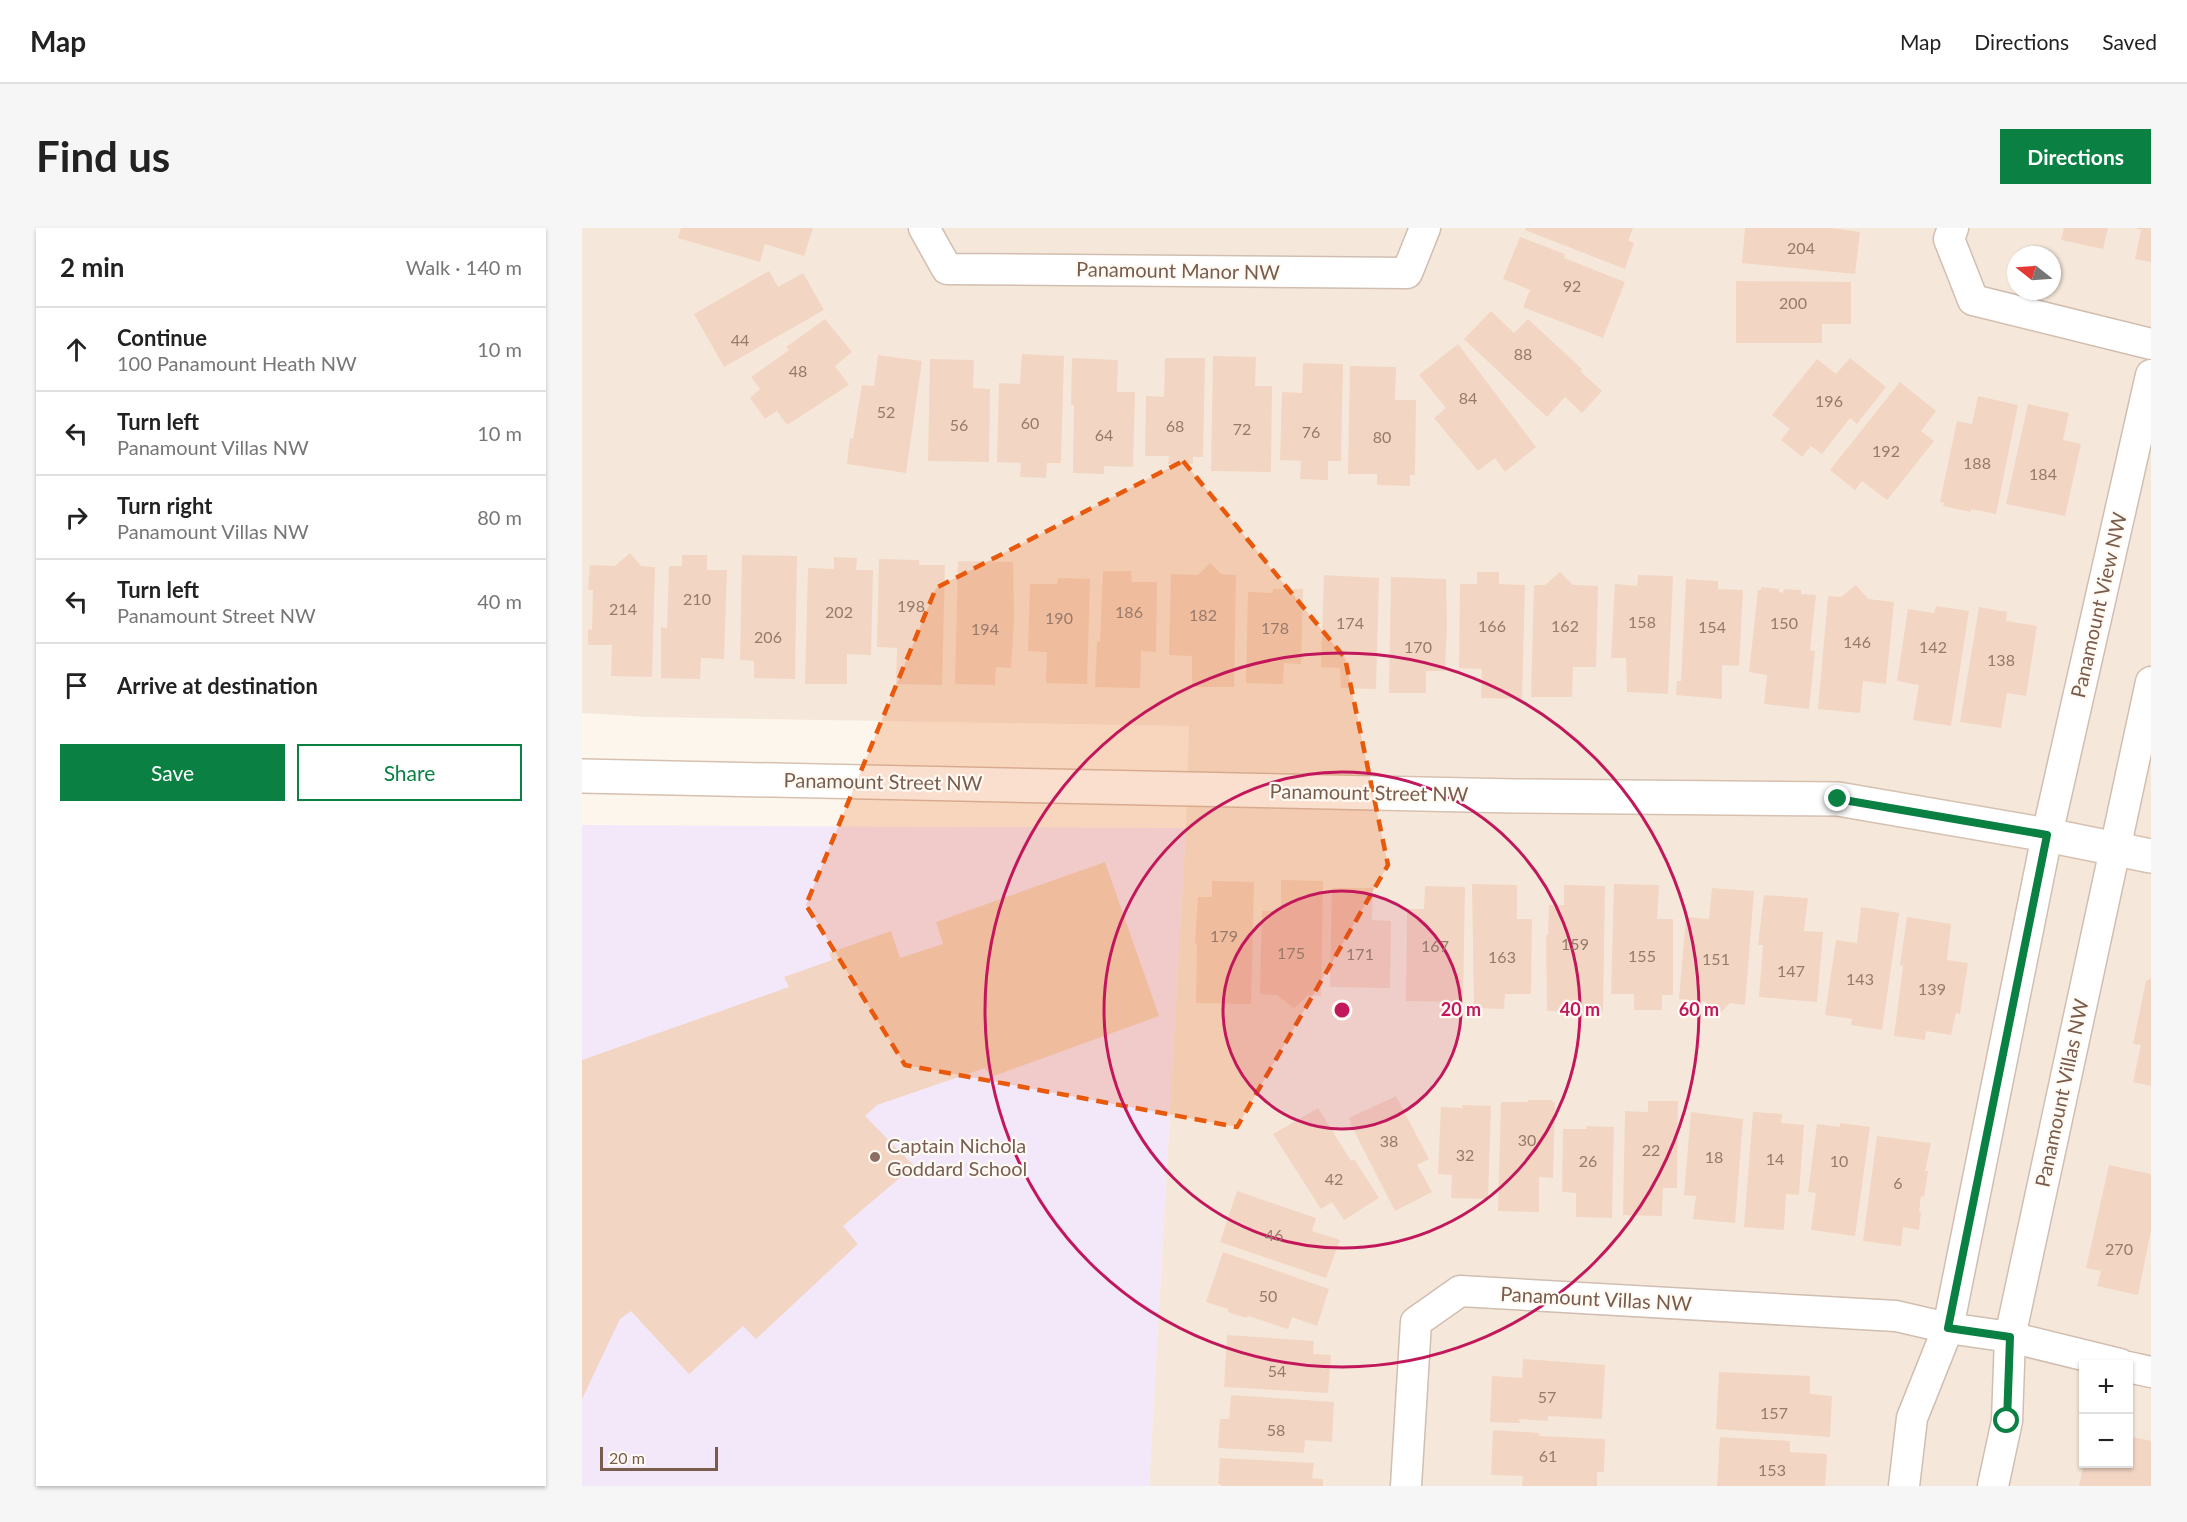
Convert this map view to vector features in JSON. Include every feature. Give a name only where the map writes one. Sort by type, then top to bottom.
[{"type":"street","name":"Panamount Manor NW","points":[[924,228],[947,269],[1407,273],[1425,228]]},
{"type":"street","points":[[1953,228],[1949,239],[1973,300],[2151,344]]},
{"type":"street","name":"Panamount View NW","points":[[2047,835],[2151,375]]},
{"type":"street","points":[[2114,849],[2151,682]]},
{"type":"street","name":"Panamount Street NW","points":[[582,776],[1515,796],[1838,799],[2047,835],[2151,856]]},
{"type":"street","points":[[1904,1486],[1912,1418],[1948,1328],[2047,835]]},
{"type":"street","name":"Panamount Villas NW","points":[[2010,1337],[2114,849]]},
{"type":"street","name":"Panamount Villas NW","points":[[1406,1486],[1416,1322],[1460,1291],[1896,1316],[1948,1328],[2010,1337],[2100,1360]]},
{"type":"street","points":[[1994,1486],[2007,1421],[2010,1337]]},
{"type":"street","points":[[2133,1367],[2151,1372]]},
{"type":"highlighted area","points":[[1183,461],[1345,658],[1388,865],[1237,1127],[905,1065],[806,905],[936,588]]},
{"type":"shaded area","points":[[582,228],[2151,228],[2151,1486],[1149,1486],[1186,828],[1189,726],[649,717],[582,713]]},
{"type":"shaded area","name":"Captain Nichola Goddard School","points":[[582,825],[1186,828],[1149,1486],[582,1486]]},
{"type":"building","points":[[681,228],[813,228],[804,256],[765,244],[760,262],[678,238]]},
{"type":"building","points":[[1526,228],[1633,228],[1628,241],[1634,243],[1625,269],[1525,230]]},
{"type":"building","points":[[1745,228],[1831,228],[1860,232],[1855,274],[1742,263]]},
{"type":"building","points":[[2064,228],[2108,228],[2103,249],[2061,240]]},
{"type":"building","points":[[2135,228],[2151,228],[2151,262],[2135,259],[2141,230]]},
{"type":"building","points":[[1520,237],[1565,254],[1564,258],[1625,282],[1603,338],[1523,307],[1530,290],[1503,279]]},
{"type":"building","points":[[769,271],[778,287],[803,273],[824,310],[724,367],[694,314]]},
{"type":"building","points":[[1736,281],[1851,282],[1851,324],[1822,324],[1822,343],[1736,343]]},
{"type":"building","points":[[1491,311],[1514,333],[1528,319],[1582,369],[1580,371],[1602,391],[1582,413],[1565,397],[1547,417],[1464,339]]},
{"type":"building","points":[[825,319],[852,352],[835,366],[849,385],[787,425],[777,411],[765,419],[750,398],[760,389],[751,377],[789,350],[786,347]]},
{"type":"building","points":[[1458,344],[1536,447],[1505,472],[1495,458],[1478,471],[1434,418],[1446,408],[1419,375]]},
{"type":"building","points":[[1022,354],[1064,356],[1061,463],[1047,463],[1046,478],[1020,477],[1021,463],[997,462],[999,383],[1020,384]]},
{"type":"building","points":[[878,355],[922,361],[906,473],[847,464],[850,438],[853,439],[862,385],[874,386]]},
{"type":"building","points":[[1213,356],[1256,357],[1255,386],[1272,386],[1271,472],[1211,471]]},
{"type":"building","points":[[1072,358],[1118,360],[1117,392],[1135,392],[1133,467],[1104,466],[1104,474],[1073,473]]},
{"type":"building","points":[[1165,358],[1205,358],[1203,457],[1193,457],[1193,464],[1168,464],[1169,456],[1145,456],[1146,396],[1164,397]]},
{"type":"building","points":[[1850,358],[1886,387],[1857,424],[1850,418],[1822,454],[1811,446],[1802,457],[1781,440],[1790,429],[1772,415],[1817,359],[1836,374]]},
{"type":"building","points":[[930,359],[974,360],[973,388],[990,389],[989,462],[928,461]]},
{"type":"building","points":[[1303,363],[1343,364],[1341,461],[1328,461],[1328,480],[1300,479],[1301,461],[1280,460],[1282,392],[1302,393]]},
{"type":"building","points":[[1350,366],[1396,367],[1395,400],[1416,400],[1415,475],[1410,475],[1410,486],[1377,485],[1377,474],[1348,474]]},
{"type":"building","points":[[1900,382],[1936,411],[1921,431],[1934,441],[1887,500],[1862,481],[1855,490],[1830,470]]},
{"type":"building","points":[[1978,396],[2018,405],[1996,514],[1943,506],[1944,503],[1940,502],[1957,421],[1972,424]]},
{"type":"building","points":[[2028,404],[2069,413],[2063,440],[2081,444],[2065,516],[2006,504]]},
{"type":"building","points":[[630,553],[641,566],[655,567],[652,677],[611,676],[612,645],[588,645],[588,629],[592,630],[593,590],[588,590],[590,565],[615,566]]},
{"type":"building","points":[[682,555],[707,555],[707,570],[727,570],[724,659],[701,658],[700,679],[661,678],[661,627],[667,628],[669,566],[682,566]]},
{"type":"building","points":[[742,555],[797,556],[795,679],[754,678],[754,661],[740,660]]},
{"type":"building","points":[[834,557],[857,558],[856,570],[873,570],[871,655],[847,654],[847,684],[805,684],[808,568],[834,569]]},
{"type":"building","points":[[879,559],[919,560],[919,565],[945,565],[942,685],[896,684],[897,648],[877,647]]},
{"type":"building","points":[[958,561],[1013,562],[1014,621],[1011,668],[996,667],[995,685],[955,684]]},
{"type":"building","points":[[1210,563],[1221,574],[1236,575],[1234,687],[1192,687],[1192,656],[1169,655],[1171,574],[1198,575]]},
{"type":"building","points":[[1103,571],[1131,571],[1132,582],[1157,582],[1156,652],[1141,651],[1140,688],[1095,687],[1097,641],[1100,642]]},
{"type":"building","points":[[1477,572],[1499,572],[1499,584],[1525,585],[1522,699],[1481,698],[1482,669],[1459,668],[1460,584],[1477,584]]},
{"type":"building","points":[[1560,572],[1573,585],[1598,586],[1596,667],[1573,667],[1572,697],[1531,697],[1534,585],[1545,585]]},
{"type":"building","points":[[1324,575],[1379,578],[1376,689],[1341,688],[1340,668],[1321,667]]},
{"type":"building","points":[[1638,575],[1673,576],[1668,694],[1627,692],[1626,658],[1611,658],[1615,584],[1637,586]]},
{"type":"building","points":[[1391,577],[1446,579],[1445,671],[1426,671],[1426,693],[1389,693]]},
{"type":"building","points":[[1058,578],[1090,579],[1087,684],[1046,683],[1047,652],[1028,651],[1030,584],[1057,584]]},
{"type":"building","points":[[1686,579],[1718,581],[1718,589],[1743,590],[1739,666],[1722,665],[1722,699],[1676,695],[1677,681],[1681,681]]},
{"type":"building","points":[[1856,585],[1868,599],[1894,602],[1886,684],[1863,681],[1860,713],[1818,709],[1828,596],[1841,597]]},
{"type":"building","points":[[1761,587],[1779,589],[1779,592],[1783,593],[1784,589],[1801,590],[1801,594],[1816,595],[1810,650],[1815,651],[1809,709],[1764,704],[1767,675],[1749,672],[1758,590],[1761,590]]},
{"type":"building","points":[[1273,589],[1303,589],[1301,664],[1284,663],[1283,684],[1246,683],[1248,592],[1273,593]]},
{"type":"building","points":[[1936,606],[1969,611],[1951,726],[1913,720],[1919,685],[1897,681],[1908,609],[1934,613]]},
{"type":"building","points":[[1979,607],[2007,612],[2006,621],[2037,626],[2026,696],[2007,693],[2001,728],[1960,722]]},
{"type":"building","points":[[1105,862],[1159,1016],[991,1077],[985,1068],[877,1105],[865,1116],[914,1166],[843,1226],[858,1244],[756,1339],[743,1326],[689,1374],[631,1311],[620,1319],[582,1399],[582,1060],[789,987],[784,977],[832,960],[829,953],[891,931],[900,958],[943,944],[936,922]]},
{"type":"building","points":[[1281,880],[1323,881],[1321,996],[1308,995],[1294,1008],[1277,995],[1260,994],[1262,911],[1281,911]]},
{"type":"building","points":[[1212,881],[1254,882],[1251,1004],[1196,1003],[1197,944],[1195,944],[1198,897],[1212,897]]},
{"type":"building","points":[[1472,884],[1517,885],[1517,919],[1532,919],[1531,994],[1505,994],[1504,1009],[1474,1008]]},
{"type":"building","points":[[1614,884],[1659,885],[1657,919],[1673,919],[1673,995],[1662,995],[1662,1010],[1634,1010],[1634,994],[1611,994]]},
{"type":"building","points":[[1564,885],[1605,886],[1603,1012],[1547,1011],[1546,935],[1548,935],[1549,905],[1564,905]]},
{"type":"building","points":[[1425,886],[1465,887],[1463,1002],[1406,1001],[1407,909],[1424,909]]},
{"type":"building","points":[[1332,888],[1373,888],[1372,920],[1391,921],[1390,988],[1330,987]]},
{"type":"building","points":[[1712,888],[1754,891],[1745,1005],[1730,1003],[1718,1015],[1706,1002],[1679,999],[1686,917],[1709,919]]},
{"type":"building","points":[[1764,895],[1808,898],[1804,931],[1823,932],[1817,1002],[1759,997],[1763,945],[1758,945]]},
{"type":"building","points":[[1861,907],[1899,913],[1882,1030],[1851,1025],[1852,1019],[1825,1015],[1836,940],[1857,943]]},
{"type":"building","points":[[1907,917],[1951,924],[1947,960],[1968,963],[1960,1014],[1956,1013],[1951,1035],[1926,1031],[1925,1040],[1894,1036]]},
{"type":"building","points":[[2151,978],[2151,1086],[2133,1082],[2141,1045],[2133,1044],[2146,981]]},
{"type":"building","points":[[1396,1096],[1429,1159],[1417,1165],[1432,1192],[1395,1211],[1349,1118]]},
{"type":"building","points":[[1528,1100],[1553,1100],[1552,1102],[1555,1102],[1553,1178],[1539,1177],[1539,1212],[1498,1211],[1501,1102],[1528,1102]]},
{"type":"building","points":[[1648,1101],[1678,1101],[1677,1188],[1663,1188],[1662,1216],[1623,1215],[1625,1111],[1648,1112]]},
{"type":"building","points":[[1462,1105],[1491,1106],[1488,1199],[1451,1198],[1452,1175],[1438,1174],[1441,1107],[1463,1108]]},
{"type":"building","points":[[1318,1108],[1351,1161],[1354,1159],[1379,1198],[1344,1220],[1332,1202],[1321,1209],[1273,1134]]},
{"type":"building","points":[[1691,1112],[1743,1119],[1735,1223],[1693,1219],[1696,1196],[1684,1195]]},
{"type":"building","points":[[1753,1112],[1782,1114],[1781,1123],[1804,1125],[1799,1195],[1786,1194],[1784,1230],[1744,1227]]},
{"type":"building","points":[[1840,1123],[1870,1127],[1855,1236],[1811,1230],[1816,1193],[1808,1192],[1817,1124],[1840,1127]]},
{"type":"building","points":[[1586,1126],[1614,1127],[1612,1218],[1576,1217],[1576,1193],[1562,1192],[1563,1129],[1587,1129]]},
{"type":"building","points":[[1877,1136],[1931,1143],[1925,1171],[1928,1171],[1924,1197],[1921,1196],[1919,1230],[1903,1227],[1901,1246],[1863,1241]]},
{"type":"building","points":[[2109,1165],[2151,1174],[2151,1230],[2138,1295],[2097,1286],[2101,1271],[2086,1268]]},
{"type":"building","points":[[1237,1191],[1316,1218],[1312,1231],[1340,1240],[1326,1278],[1220,1242]]},
{"type":"building","points":[[1223,1252],[1329,1289],[1317,1326],[1292,1317],[1288,1329],[1248,1316],[1246,1318],[1206,1302]]},
{"type":"building","points":[[1227,1335],[1314,1341],[1313,1354],[1331,1355],[1328,1393],[1224,1387]]},
{"type":"building","points":[[1523,1359],[1605,1365],[1602,1419],[1548,1416],[1548,1421],[1519,1419],[1520,1423],[1490,1422],[1492,1376],[1522,1378]]},
{"type":"building","points":[[1719,1372],[1810,1376],[1810,1394],[1832,1396],[1830,1437],[1716,1429]]},
{"type":"building","points":[[1231,1395],[1334,1402],[1332,1442],[1305,1440],[1304,1453],[1218,1448],[1220,1419],[1229,1419]]},
{"type":"building","points":[[1493,1430],[1539,1433],[1539,1436],[1605,1439],[1604,1472],[1597,1472],[1597,1486],[1522,1486],[1523,1476],[1491,1475]]},
{"type":"building","points":[[1720,1437],[1790,1441],[1790,1452],[1827,1454],[1825,1486],[1717,1486]]},
{"type":"building","points":[[2133,1437],[2151,1441],[2151,1486],[2079,1486],[2083,1468],[2133,1468]]},
{"type":"building","points":[[1220,1458],[1314,1463],[1312,1478],[1323,1479],[1323,1486],[1221,1486],[1218,1484]]},
{"type":"place","name":"Captain Nichola Goddard School","points":[[875,1157]]},
{"type":"route","points":[[1838,799],[2047,835],[1948,1328],[2010,1337],[2007,1421]]}]
